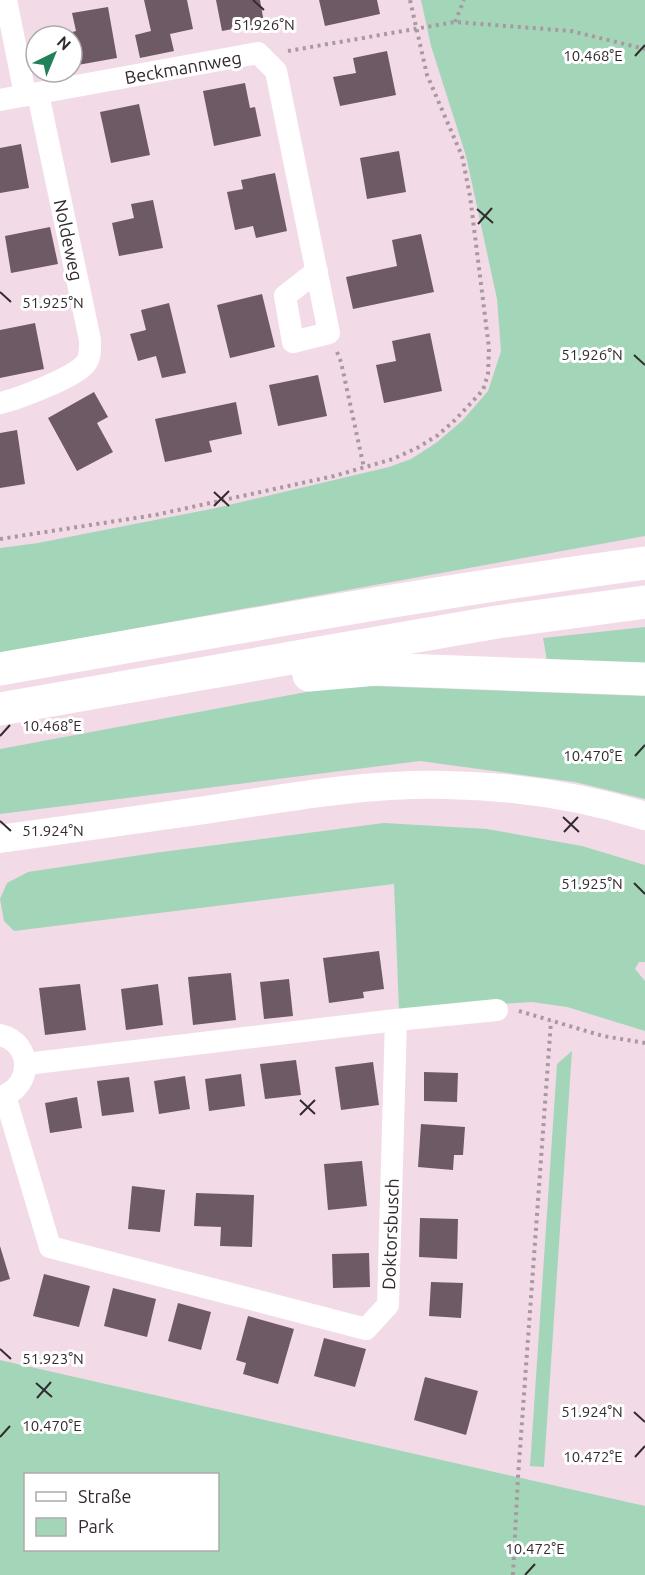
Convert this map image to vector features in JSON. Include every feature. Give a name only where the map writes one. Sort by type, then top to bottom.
[{"type":"highway","points":[[0,669],[226,630],[645,563]]},
{"type":"highway","points":[[0,709],[497,622],[645,602]]},
{"type":"highway","points":[[216,670],[237,685],[330,672],[377,669],[645,679]]},
{"type":"street","points":[[0,100],[32,94],[6,0]]},
{"type":"street","name":"Beckmannweg","points":[[32,94],[258,53],[276,71],[329,333]]},
{"type":"street","name":"Noldeweg","points":[[0,403],[14,400],[74,373],[85,364],[90,356],[90,340],[32,94]]},
{"type":"street","points":[[317,271],[285,296],[293,342],[329,333]]},
{"type":"street","points":[[0,840],[306,794],[448,784],[515,790],[573,799],[645,816]]},
{"type":"street","points":[[26,1064],[497,1010]]},
{"type":"street","name":"Doktorsbusch","points":[[3,1096],[50,1247],[366,1329],[388,1305],[396,1020]]},
{"type":"street","points":[[0,1035],[17,1043],[26,1064],[22,1081],[15,1090],[3,1096]]},
{"type":"path","points":[[0,539],[155,515],[364,468],[393,459],[438,435],[483,390],[488,374],[489,348],[468,186],[462,156],[426,75],[410,0]]},
{"type":"path","points":[[455,22],[464,0]]},
{"type":"path","points":[[267,62],[284,52],[415,31],[455,22],[571,31],[645,49]]},
{"type":"path","points":[[329,333],[340,362],[364,468]]},
{"type":"path","points":[[497,1010],[520,1011],[603,1035],[645,1043]]},
{"type":"path","points":[[513,1575],[551,1021]]},
{"type":"green space","points":[[421,0],[645,0],[645,536],[0,653],[0,548],[38,543],[216,508],[389,467],[411,459],[436,443],[462,421],[488,391],[501,351],[497,299],[466,156],[431,46]]},
{"type":"green space","points":[[645,627],[645,665],[547,661],[543,638]]},
{"type":"green space","points":[[344,685],[645,696],[645,799],[575,782],[420,761],[0,814],[0,749]]},
{"type":"green space","points":[[384,823],[487,829],[582,846],[645,865],[645,962],[639,962],[635,969],[645,981],[645,1031],[567,1007],[532,1002],[399,1011],[394,884],[14,931],[4,921],[0,899],[7,883],[28,872]]},
{"type":"green space","points":[[572,1051],[544,1467],[530,1466],[557,1064]]},
{"type":"green space","points":[[0,1360],[645,1506],[645,1575],[0,1575]]},
{"type":"building","points":[[144,0],[187,0],[193,29],[170,34],[174,51],[140,58],[135,35],[151,31]]},
{"type":"building","points":[[216,0],[260,0],[264,23],[222,31]]},
{"type":"building","points":[[319,0],[377,0],[380,14],[325,26]]},
{"type":"building","points":[[108,7],[117,58],[84,64],[84,24],[74,24],[72,13]]},
{"type":"building","points":[[387,51],[396,95],[340,106],[333,77],[356,73],[353,58]]},
{"type":"building","points":[[245,83],[250,108],[255,107],[261,136],[214,146],[203,91]]},
{"type":"building","points":[[139,104],[150,155],[111,163],[100,112]]},
{"type":"building","points":[[21,144],[29,188],[0,193],[0,148]]},
{"type":"building","points":[[399,151],[406,192],[367,199],[360,158]]},
{"type":"building","points":[[275,173],[287,231],[256,238],[253,226],[235,230],[227,192],[243,189],[241,180]]},
{"type":"building","points":[[153,200],[163,248],[119,256],[112,223],[134,218],[131,204]]},
{"type":"building","points":[[50,227],[58,264],[11,273],[5,236]]},
{"type":"building","points":[[421,234],[434,292],[353,309],[346,277],[397,266],[392,240]]},
{"type":"building","points":[[262,294],[275,347],[230,358],[217,305]]},
{"type":"building","points":[[169,303],[186,373],[162,378],[156,356],[138,361],[130,334],[146,330],[141,310]]},
{"type":"building","points":[[35,323],[44,369],[0,378],[0,330]]},
{"type":"building","points":[[430,333],[442,391],[384,403],[376,365],[396,361],[392,341]]},
{"type":"building","points":[[318,375],[327,416],[278,426],[269,385]]},
{"type":"building","points":[[94,392],[108,417],[97,423],[113,452],[77,471],[48,418]]},
{"type":"building","points":[[236,402],[242,434],[209,441],[212,452],[165,462],[155,419]]},
{"type":"building","points":[[17,430],[25,484],[0,488],[0,433]]},
{"type":"building","points":[[379,951],[384,989],[363,992],[364,998],[329,1003],[323,958]]},
{"type":"building","points":[[231,973],[236,1020],[193,1025],[188,977]]},
{"type":"building","points":[[289,979],[293,1016],[264,1019],[260,982]]},
{"type":"building","points":[[80,984],[86,1030],[45,1035],[39,988]]},
{"type":"building","points":[[158,984],[163,1025],[126,1030],[121,989]]},
{"type":"building","points":[[296,1060],[301,1095],[265,1099],[260,1064]]},
{"type":"building","points":[[373,1062],[379,1105],[341,1110],[335,1067]]},
{"type":"building","points":[[424,1072],[458,1073],[457,1102],[424,1101]]},
{"type":"building","points":[[241,1074],[245,1106],[209,1111],[205,1079]]},
{"type":"building","points":[[185,1076],[190,1109],[159,1114],[154,1081]]},
{"type":"building","points":[[129,1077],[134,1112],[102,1116],[97,1081]]},
{"type":"building","points":[[77,1097],[82,1128],[50,1133],[45,1103]]},
{"type":"building","points":[[421,1124],[465,1127],[463,1155],[454,1155],[453,1170],[418,1167]]},
{"type":"building","points":[[362,1161],[367,1206],[328,1210],[324,1164]]},
{"type":"building","points":[[132,1186],[165,1190],[160,1232],[128,1229]]},
{"type":"building","points":[[196,1193],[254,1195],[252,1247],[220,1246],[221,1227],[194,1226]]},
{"type":"building","points":[[420,1218],[458,1219],[457,1259],[419,1257]]},
{"type":"building","points":[[0,1246],[10,1279],[0,1282]]},
{"type":"building","points":[[369,1253],[370,1287],[333,1288],[332,1254]]},
{"type":"building","points":[[44,1274],[90,1286],[79,1327],[33,1316]]},
{"type":"building","points":[[431,1282],[463,1283],[461,1318],[429,1316]]},
{"type":"building","points":[[113,1288],[156,1299],[147,1337],[104,1326]]},
{"type":"building","points":[[178,1303],[211,1312],[201,1350],[168,1341]]},
{"type":"building","points":[[248,1316],[294,1329],[278,1384],[243,1374],[246,1363],[236,1360]]},
{"type":"building","points":[[324,1338],[366,1349],[355,1387],[314,1376]]},
{"type":"building","points":[[425,1377],[478,1391],[466,1435],[414,1420]]}]
